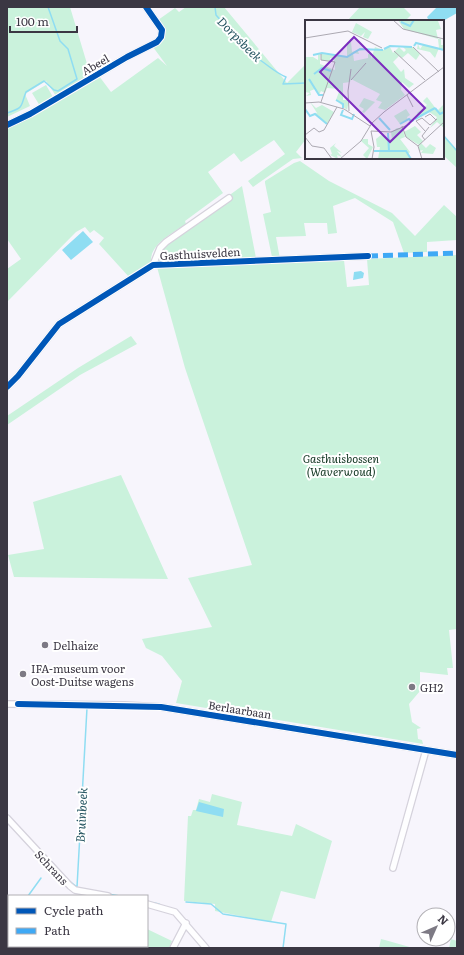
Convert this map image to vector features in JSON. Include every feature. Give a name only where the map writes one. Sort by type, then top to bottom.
[{"type":"street","name":"Abeel","points":[[7,125],[30,114],[127,57],[157,42],[161,38],[162,30],[146,7]]},
{"type":"street","name":"Gasthuisvelden","points":[[153,265],[160,248],[166,242],[229,198]]},
{"type":"street","name":"Gasthuisvelden","points":[[7,387],[18,376],[59,324],[153,265],[368,256]]},
{"type":"street","name":"Berlaarbaan","points":[[7,704],[125,705],[160,707],[457,755]]},
{"type":"street","points":[[393,868],[426,750]]},
{"type":"street","name":"Schrans","points":[[7,818],[70,886],[75,890],[102,895]]},
{"type":"street","points":[[148,904],[175,912],[206,948]]},
{"type":"street","points":[[173,948],[186,923]]},
{"type":"green space","points":[[7,7],[70,7],[91,77],[56,96],[46,81],[25,94],[30,106],[7,117]]},
{"type":"green space","points":[[186,7],[224,7],[287,83],[305,65],[305,140],[296,152],[302,158],[293,159],[253,187],[248,181],[285,154],[274,140],[241,162],[234,153],[208,172],[223,193],[185,221],[186,224],[163,240],[154,250],[151,256],[151,263],[129,277],[99,244],[104,238],[94,230],[90,233],[85,227],[76,232],[7,302],[7,269],[21,259],[7,239],[7,125],[99,76],[111,92],[158,58],[167,66],[153,47],[165,36],[164,29],[158,20],[175,8],[179,12]]},
{"type":"green space","points":[[360,7],[403,7],[411,15],[406,20],[348,20]]},
{"type":"green space","points":[[46,85],[53,97],[40,106],[32,93]]},
{"type":"green space","points":[[444,135],[457,150],[457,168],[444,156]]},
{"type":"green space","points":[[300,161],[329,181],[392,213],[415,236],[444,205],[457,217],[457,240],[427,242],[427,252],[404,253],[393,222],[355,198],[333,206],[337,233],[328,234],[327,223],[304,223],[306,236],[276,237],[280,259],[272,257],[263,214],[271,212],[265,181],[294,163]]},
{"type":"green space","points":[[242,186],[256,258],[156,262],[158,251],[194,221]]},
{"type":"green space","name":"Gasthuisbossen (Waverwoud)","points":[[457,255],[457,629],[449,630],[453,668],[447,668],[448,675],[420,672],[420,691],[409,704],[412,722],[421,728],[417,729],[418,739],[422,740],[423,744],[176,703],[182,681],[162,656],[146,648],[142,639],[212,627],[188,578],[252,565],[185,368],[157,267],[344,260],[347,287],[369,285],[367,259]]},
{"type":"green space","points":[[131,336],[137,344],[80,375],[7,425],[7,416],[78,368]]},
{"type":"green space","points":[[121,475],[168,579],[14,577],[8,555],[44,549],[33,502]]},
{"type":"green space","points":[[212,794],[242,802],[237,825],[292,836],[296,824],[332,841],[315,899],[281,891],[271,922],[215,911],[215,904],[184,901],[188,816],[191,816],[193,810],[196,810],[199,799],[210,802]]},
{"type":"green space","points":[[148,929],[172,941],[169,948],[36,948],[148,947]]},
{"type":"green space","points":[[381,939],[385,940],[413,948],[379,948]]},
{"type":"green space","points":[[457,941],[457,948],[449,948],[456,947]]},
{"type":"water","points":[[437,7],[456,7],[457,13],[444,20],[428,20],[427,17]]},
{"type":"water","points":[[83,231],[93,242],[71,260],[62,250]]},
{"type":"water","points":[[361,271],[364,273],[363,278],[353,280],[354,272]]},
{"type":"water","points":[[199,802],[224,809],[223,817],[196,811]]},
{"type":"waterway","points":[[7,113],[19,108],[26,92],[44,81],[54,90],[58,91],[77,79],[68,49],[60,41],[48,7]]},
{"type":"waterway","name":"Dorpsbeek","points":[[215,7],[216,15],[231,31],[240,37],[238,41],[248,46],[260,60],[286,77],[283,84],[305,83]]},
{"type":"waterway","name":"Dorpsbeek","points":[[444,136],[457,151]]},
{"type":"waterway","name":"Bruinbeek","points":[[68,880],[77,887],[87,708]]},
{"type":"waterway","name":"Bruinbeek","points":[[29,895],[41,878]]},
{"type":"waterway","points":[[108,894],[114,895]]},
{"type":"waterway","points":[[149,902],[159,904]]},
{"type":"waterway","points":[[186,902],[211,904],[223,914],[286,924],[283,948]]},
{"type":"marked path","points":[[368,256],[457,253]]},
{"type":"cycle path","points":[[7,125],[30,114],[127,57],[157,42],[161,37],[162,30],[146,7]]},
{"type":"cycle path","points":[[7,387],[18,376],[59,324],[153,265],[368,256]]},
{"type":"cycle path","points":[[18,704],[161,707],[457,755]]},
{"type":"place","name":"Delhaize","points":[[45,645]]},
{"type":"place","name":"IFA-museum voor Oost-Duitse wagens","points":[[23,674]]},
{"type":"place","name":"GH2","points":[[412,687]]}]
